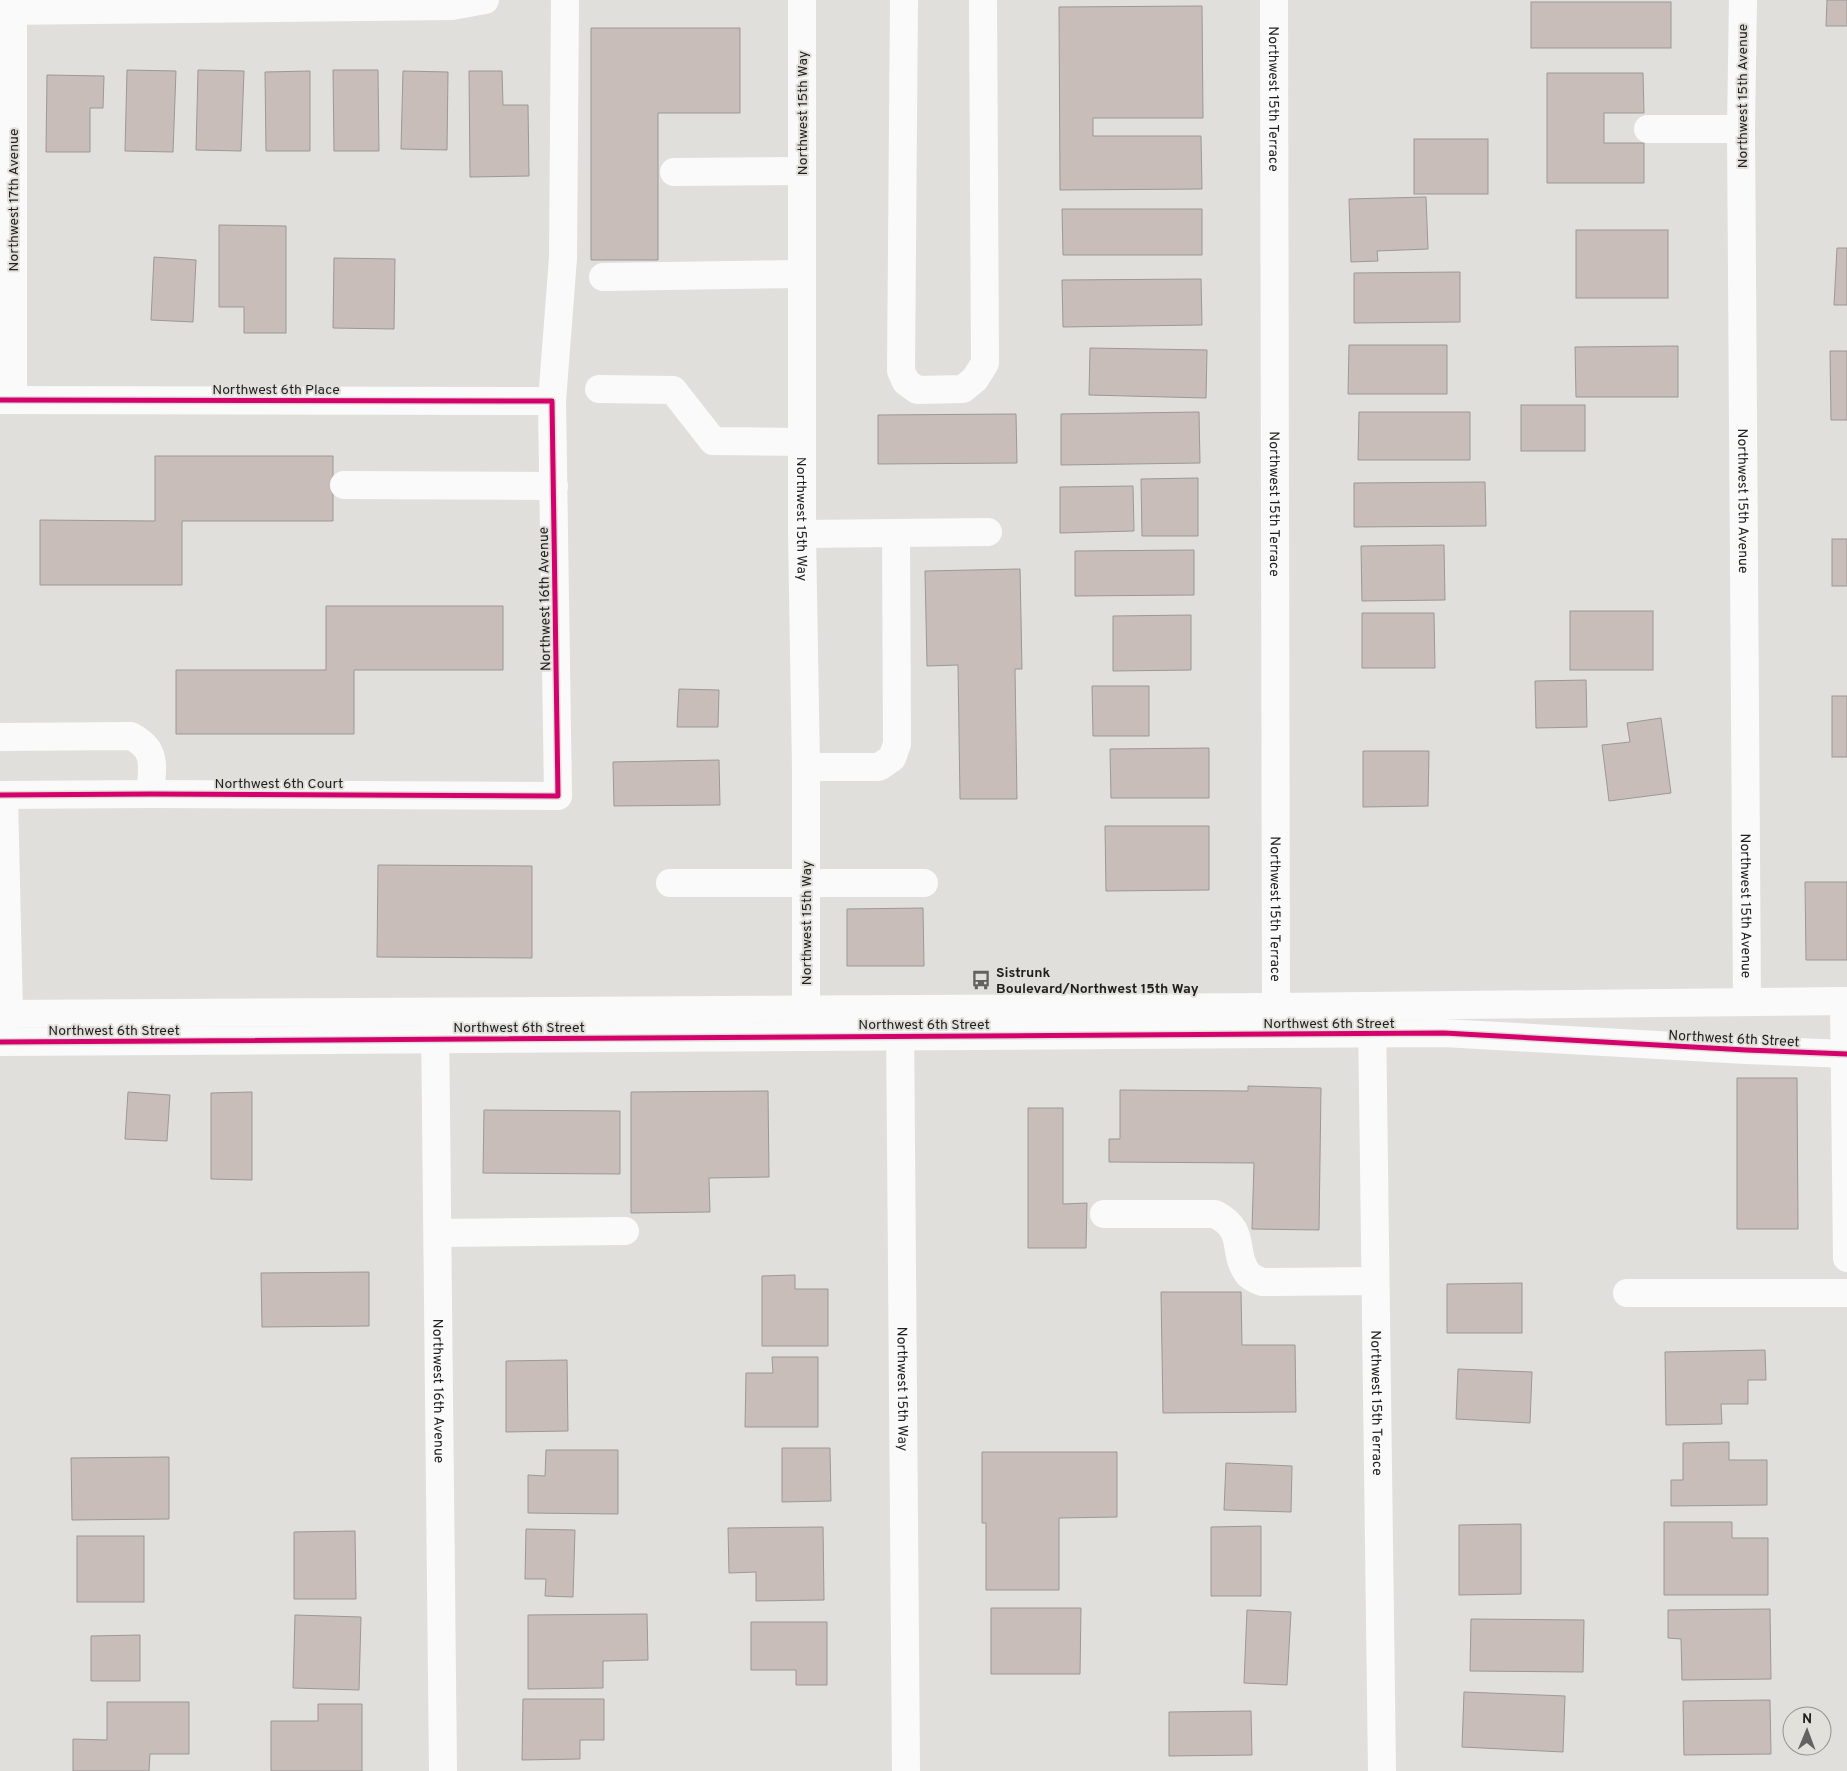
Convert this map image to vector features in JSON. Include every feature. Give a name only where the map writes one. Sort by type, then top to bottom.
[{"type":"street","points":[[9,7],[452,6],[485,0]]},
{"type":"street","name":"Northwest 16th Avenue","points":[[558,796],[552,401],[563,258],[565,0]]},
{"type":"street","name":"Northwest 15th Way","points":[[802,0],[802,534],[806,767],[806,1036]]},
{"type":"street","points":[[904,0],[901,371],[906,382],[917,390],[963,389],[975,379],[985,363],[983,0]]},
{"type":"street","name":"Northwest 15th Terrace","points":[[1274,0],[1276,1034]]},
{"type":"street","name":"Northwest 15th Avenue","points":[[1743,0],[1742,129],[1747,1002]]},
{"type":"street","name":"Northwest 17th Avenue","points":[[6,400],[9,7]]},
{"type":"street","points":[[1648,129],[1742,129]]},
{"type":"street","points":[[674,172],[802,171]]},
{"type":"street","points":[[603,277],[802,274]]},
{"type":"street","points":[[599,389],[673,390],[713,441],[802,442]]},
{"type":"street","name":"Northwest 6th Place","points":[[6,400],[552,401]]},
{"type":"street","points":[[344,485],[554,486]]},
{"type":"street","points":[[802,534],[988,532]]},
{"type":"street","points":[[806,767],[879,767],[892,758],[897,744],[896,533]]},
{"type":"street","points":[[0,737],[131,736],[144,743],[151,756],[151,794]]},
{"type":"street","points":[[2,795],[3,1018]]},
{"type":"street","name":"Northwest 6th Court","points":[[2,795],[558,796]]},
{"type":"street","points":[[670,883],[924,883]]},
{"type":"street","points":[[1846,1002],[1847,1258]]},
{"type":"street","name":"Northwest 6th Street","points":[[3,1018],[436,1012],[1846,1002]]},
{"type":"street","name":"Northwest 15th Terrace","points":[[1372,1006],[1382,1771]]},
{"type":"street","name":"Northwest 15th Way","points":[[900,1009],[906,1771]]},
{"type":"street","name":"Northwest 16th Avenue","points":[[436,1012],[443,1771]]},
{"type":"street","name":"Northwest 6th Street","points":[[0,1042],[1444,1033],[1736,1050],[1846,1054]]},
{"type":"street","points":[[1104,1214],[1215,1214],[1227,1220],[1237,1235],[1241,1259],[1249,1275],[1262,1282],[1375,1281]]},
{"type":"street","points":[[438,1232],[625,1231]]},
{"type":"street","points":[[1627,1293],[1847,1293]]},
{"type":"building","points":[[1827,0],[1847,0],[1847,26],[1826,26]]},
{"type":"building","points":[[1531,2],[1671,2],[1671,48],[1531,48]]},
{"type":"building","points":[[1202,6],[1203,118],[1093,118],[1093,136],[1201,136],[1202,189],[1060,190],[1059,7]]},
{"type":"building","points":[[591,28],[740,28],[740,113],[658,113],[658,260],[591,260]]},
{"type":"building","points":[[127,70],[176,71],[173,152],[125,151]]},
{"type":"building","points":[[198,70],[244,71],[241,151],[196,150]]},
{"type":"building","points":[[333,70],[378,70],[379,151],[334,151]]},
{"type":"building","points":[[310,71],[310,151],[266,151],[265,72]]},
{"type":"building","points":[[403,71],[448,72],[447,150],[401,149]]},
{"type":"building","points":[[469,71],[502,71],[503,105],[528,105],[529,176],[470,177]]},
{"type":"building","points":[[1547,73],[1643,73],[1644,113],[1604,113],[1604,143],[1644,143],[1644,183],[1547,183]]},
{"type":"building","points":[[47,75],[104,76],[103,108],[90,108],[90,152],[46,152]]},
{"type":"building","points":[[1414,139],[1488,139],[1488,194],[1414,194]]},
{"type":"building","points":[[1426,197],[1428,249],[1377,251],[1378,261],[1351,262],[1349,199]]},
{"type":"building","points":[[1062,209],[1202,209],[1202,255],[1063,255]]},
{"type":"building","points":[[219,225],[286,226],[286,333],[244,333],[244,307],[219,307]]},
{"type":"building","points":[[1576,230],[1668,230],[1668,298],[1576,298]]},
{"type":"building","points":[[1837,248],[1847,248],[1847,305],[1834,305]]},
{"type":"building","points":[[154,257],[196,260],[193,322],[151,320]]},
{"type":"building","points":[[334,258],[395,259],[394,329],[333,328]]},
{"type":"building","points":[[1460,272],[1460,322],[1354,323],[1354,273]]},
{"type":"building","points":[[1201,279],[1202,325],[1063,327],[1062,280]]},
{"type":"building","points":[[1349,345],[1447,345],[1447,394],[1348,394]]},
{"type":"building","points":[[1678,346],[1678,397],[1576,397],[1575,347]]},
{"type":"building","points":[[1090,348],[1207,350],[1206,398],[1089,395]]},
{"type":"building","points":[[1830,351],[1847,351],[1847,420],[1831,420]]},
{"type":"building","points":[[1521,405],[1585,405],[1585,451],[1521,451]]},
{"type":"building","points":[[1199,412],[1200,463],[1061,465],[1061,414]]},
{"type":"building","points":[[1359,412],[1470,412],[1470,460],[1358,460]]},
{"type":"building","points":[[1016,414],[1017,463],[878,464],[878,415]]},
{"type":"building","points":[[155,456],[333,456],[333,521],[182,521],[182,585],[40,585],[40,520],[155,521]]},
{"type":"building","points":[[1198,478],[1198,536],[1142,536],[1141,479]]},
{"type":"building","points":[[1485,482],[1486,526],[1354,527],[1354,483]]},
{"type":"building","points":[[1133,486],[1134,531],[1060,533],[1060,487]]},
{"type":"building","points":[[1832,539],[1847,539],[1847,586],[1832,586]]},
{"type":"building","points":[[1444,545],[1445,600],[1362,601],[1361,546]]},
{"type":"building","points":[[1194,550],[1194,595],[1075,596],[1075,551]]},
{"type":"building","points":[[1020,569],[1022,669],[1015,669],[1017,799],[960,799],[958,665],[927,666],[925,571]]},
{"type":"building","points":[[326,606],[503,606],[503,670],[354,670],[354,734],[176,734],[176,670],[326,670]]},
{"type":"building","points":[[1570,611],[1653,611],[1653,670],[1570,670]]},
{"type":"building","points":[[1362,613],[1434,613],[1435,668],[1362,668]]},
{"type":"building","points":[[1191,615],[1191,670],[1113,671],[1113,616]]},
{"type":"building","points":[[1586,680],[1587,727],[1536,728],[1535,681]]},
{"type":"building","points":[[1092,686],[1149,686],[1149,736],[1093,736]]},
{"type":"building","points":[[679,689],[719,690],[718,727],[677,727]]},
{"type":"building","points":[[1832,696],[1847,696],[1847,757],[1832,757]]},
{"type":"building","points":[[1661,718],[1671,793],[1609,801],[1602,745],[1630,742],[1627,723]]},
{"type":"building","points":[[1209,748],[1209,798],[1111,798],[1110,749]]},
{"type":"building","points":[[1363,751],[1429,751],[1428,806],[1363,807]]},
{"type":"building","points":[[719,760],[720,805],[614,806],[613,762]]},
{"type":"building","points":[[1105,826],[1209,826],[1209,890],[1106,891]]},
{"type":"building","points":[[378,865],[532,866],[532,958],[377,957]]},
{"type":"building","points":[[1805,882],[1847,882],[1847,960],[1806,960]]},
{"type":"building","points":[[923,908],[924,966],[847,966],[847,909]]},
{"type":"building","points":[[1737,1078],[1797,1078],[1798,1229],[1737,1229]]},
{"type":"building","points":[[1248,1086],[1321,1088],[1319,1230],[1252,1229],[1254,1163],[1109,1162],[1109,1139],[1120,1139],[1120,1090],[1248,1091]]},
{"type":"building","points":[[768,1091],[769,1177],[709,1178],[710,1212],[631,1213],[631,1092]]},
{"type":"building","points":[[128,1092],[170,1095],[167,1141],[125,1139]]},
{"type":"building","points":[[252,1092],[252,1180],[211,1179],[211,1093]]},
{"type":"building","points":[[1028,1108],[1063,1108],[1063,1204],[1087,1203],[1086,1248],[1028,1248]]},
{"type":"building","points":[[484,1110],[620,1111],[620,1174],[483,1173]]},
{"type":"building","points":[[369,1272],[369,1326],[262,1327],[261,1273]]},
{"type":"building","points":[[795,1275],[795,1289],[828,1289],[828,1346],[762,1346],[762,1276]]},
{"type":"building","points":[[1522,1283],[1522,1333],[1447,1333],[1447,1284]]},
{"type":"building","points":[[1161,1292],[1241,1292],[1242,1345],[1295,1345],[1296,1412],[1163,1413]]},
{"type":"building","points":[[1765,1350],[1766,1380],[1748,1380],[1748,1404],[1721,1404],[1722,1424],[1666,1425],[1665,1352]]},
{"type":"building","points":[[772,1357],[818,1357],[818,1427],[745,1427],[746,1373],[773,1373]]},
{"type":"building","points":[[567,1360],[568,1431],[506,1432],[506,1361]]},
{"type":"building","points":[[1458,1369],[1532,1372],[1530,1423],[1456,1419]]},
{"type":"building","points":[[1729,1442],[1729,1460],[1767,1460],[1767,1505],[1671,1506],[1671,1480],[1683,1480],[1683,1443]]},
{"type":"building","points":[[782,1448],[830,1448],[831,1501],[782,1502]]},
{"type":"building","points":[[546,1450],[618,1450],[618,1514],[528,1513],[528,1475],[545,1476]]},
{"type":"building","points":[[982,1452],[1117,1452],[1117,1517],[1059,1518],[1059,1590],[986,1590],[986,1523],[982,1523]]},
{"type":"building","points":[[169,1457],[169,1519],[72,1520],[71,1458]]},
{"type":"building","points":[[1226,1463],[1292,1466],[1291,1512],[1224,1510]]},
{"type":"building","points":[[1664,1522],[1732,1522],[1732,1538],[1768,1538],[1768,1595],[1664,1595]]},
{"type":"building","points":[[1521,1524],[1521,1594],[1459,1595],[1459,1525]]},
{"type":"building","points":[[1261,1526],[1261,1596],[1211,1596],[1211,1527]]},
{"type":"building","points":[[823,1527],[824,1600],[756,1601],[756,1572],[729,1573],[728,1528]]},
{"type":"building","points":[[526,1529],[575,1530],[573,1597],[545,1596],[546,1579],[525,1579]]},
{"type":"building","points":[[355,1531],[356,1599],[294,1599],[294,1532]]},
{"type":"building","points":[[77,1536],[144,1536],[144,1602],[77,1602]]},
{"type":"building","points":[[991,1608],[1081,1608],[1080,1674],[991,1674]]},
{"type":"building","points":[[1770,1609],[1771,1679],[1682,1680],[1681,1639],[1668,1638],[1668,1610]]},
{"type":"building","points":[[1247,1610],[1291,1612],[1287,1685],[1244,1683]]},
{"type":"building","points":[[647,1614],[648,1660],[603,1661],[603,1688],[528,1689],[528,1615]]},
{"type":"building","points":[[295,1615],[361,1617],[359,1690],[293,1688]]},
{"type":"building","points":[[1471,1619],[1584,1620],[1583,1672],[1470,1671]]},
{"type":"building","points":[[751,1622],[827,1622],[827,1685],[796,1685],[796,1670],[751,1670]]},
{"type":"building","points":[[140,1635],[140,1681],[91,1681],[91,1636]]},
{"type":"building","points":[[1464,1692],[1565,1696],[1563,1752],[1462,1747]]},
{"type":"building","points":[[523,1699],[604,1699],[604,1740],[580,1740],[580,1759],[522,1760]]},
{"type":"building","points":[[1770,1700],[1771,1754],[1684,1755],[1683,1701]]},
{"type":"building","points":[[107,1702],[189,1702],[189,1754],[150,1754],[149,1771],[73,1771],[73,1739],[107,1740]]},
{"type":"building","points":[[318,1704],[362,1704],[362,1771],[271,1771],[271,1721],[318,1721]]},
{"type":"building","points":[[1251,1711],[1252,1755],[1169,1756],[1169,1712]]},
{"type":"cycle path","points":[[0,400],[552,401],[558,796],[0,795]]},
{"type":"cycle path","points":[[0,1042],[1444,1033],[1847,1054]]},
{"type":"place","name":"Sistrunk Boulevard/Northwest 15th Way","points":[[981,980]]}]
